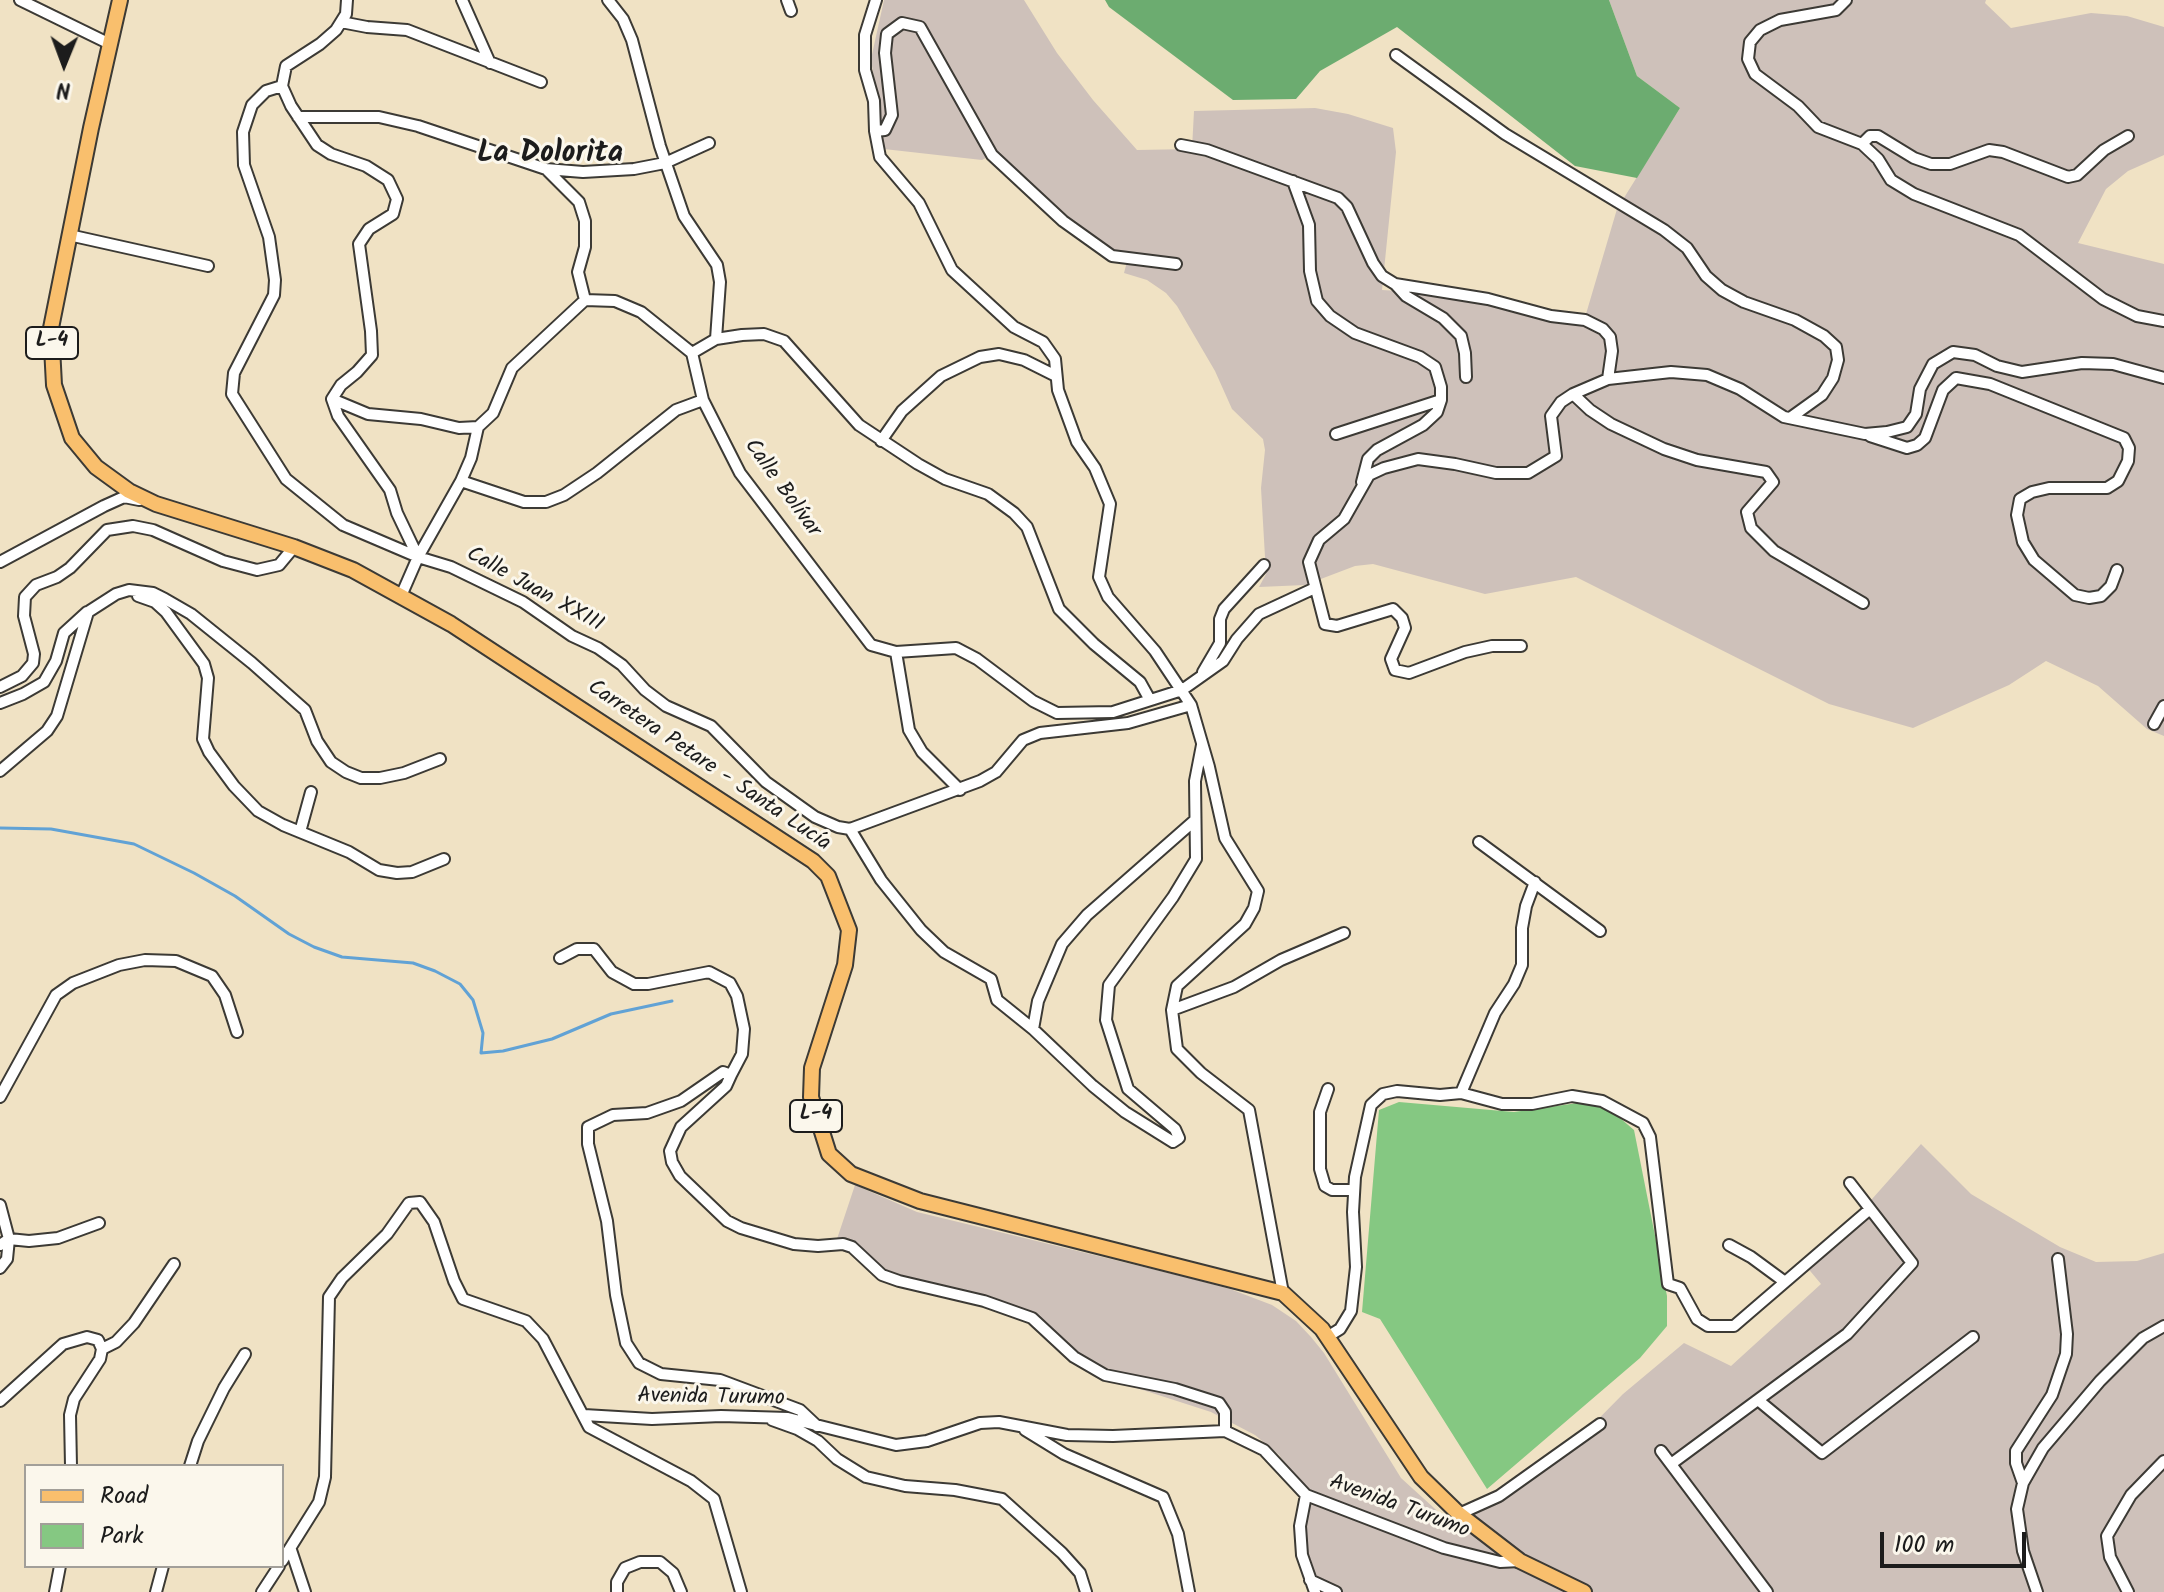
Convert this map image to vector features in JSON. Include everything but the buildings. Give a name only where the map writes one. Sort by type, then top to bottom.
[{"type":"main road","name":"Carretera Petare - Santa Lucía","points":[[120,0],[51,328],[54,385],[72,438],[96,467],[129,491],[156,504],[294,547],[353,570],[401,596],[451,624],[813,861],[828,876],[849,930],[845,965],[812,1068],[811,1097],[829,1154],[851,1174],[920,1201],[1283,1293]]},
{"type":"main road","points":[[1283,1293],[1327,1337],[1421,1477],[1459,1514],[1520,1561],[1584,1592]]},
{"type":"street","points":[[20,0],[110,44]]},
{"type":"street","points":[[332,399],[341,385],[372,355],[359,244],[369,229],[393,214],[397,199],[388,180],[366,166],[331,154],[317,145],[282,86],[286,66],[320,44],[341,22],[346,14],[347,0]]},
{"type":"street","points":[[462,0],[490,63]]},
{"type":"street","points":[[608,0],[623,19],[632,40],[665,163],[684,216],[717,265],[720,282],[716,339]]},
{"type":"street","points":[[787,0],[791,11]]},
{"type":"street","points":[[876,0],[865,35],[865,70],[874,101],[880,157],[919,203],[952,270],[1014,327],[1043,342],[1055,359],[1058,390],[1077,442],[1095,468],[1110,504],[1099,577],[1108,597],[1155,651],[1191,705],[1225,838],[1258,891],[1254,908],[1245,924],[1177,986],[1172,1010],[1177,1049],[1201,1073],[1249,1110],[1283,1293]]},
{"type":"street","points":[[1846,0],[1836,10],[1780,20],[1760,30],[1750,42],[1748,59],[1755,74],[1798,106],[1818,127],[1862,144],[1878,159],[1891,180],[1914,194],[2019,235],[2103,299],[2137,316],[2164,321]]},
{"type":"street","points":[[341,22],[407,30],[541,82]]},
{"type":"street","points":[[875,131],[885,130],[892,115],[885,53],[887,34],[902,23],[920,27],[992,155],[1063,221],[1112,256],[1176,264]]},
{"type":"street","points":[[1396,55],[1505,134],[1664,230],[1687,248],[1706,276],[1722,290],[1744,302],[1795,320],[1824,336],[1836,347],[1838,360],[1833,378],[1822,395],[1790,418]]},
{"type":"street","name":"Calle Juan XXIII","points":[[282,86],[266,91],[252,105],[243,132],[244,165],[269,237],[275,280],[274,295],[234,373],[232,394],[286,479],[343,525],[418,557],[451,567],[523,602],[572,636],[598,648],[622,665],[645,690],[666,706],[711,726],[766,782],[815,817],[850,829]]},
{"type":"street","points":[[298,117],[379,117],[418,126],[546,169],[583,172],[634,169],[665,163],[709,143]]},
{"type":"street","points":[[1862,144],[1870,136],[1878,136],[1914,158],[1931,164],[1950,164],[1989,150],[2003,152],[2068,177],[2077,175],[2104,150],[2128,136]]},
{"type":"street","points":[[1181,145],[1207,150],[1338,198],[1347,207],[1382,276],[1406,296],[1443,318],[1461,336],[1466,377]]},
{"type":"street","points":[[546,169],[579,202],[585,221],[585,247],[578,272],[585,300]]},
{"type":"street","points":[[1293,181],[1309,225],[1310,271],[1317,301],[1330,316],[1355,333],[1420,357],[1435,367],[1441,387],[1437,412],[1423,425],[1377,450],[1368,459],[1362,488]]},
{"type":"street","points":[[69,235],[208,266]]},
{"type":"street","points":[[1395,284],[1488,299],[1551,316],[1585,320],[1603,329],[1610,337],[1612,351],[1608,379]]},
{"type":"street","points":[[401,596],[418,557],[461,481],[471,458],[478,427],[493,413],[512,368],[585,300],[615,301],[641,312],[692,353],[716,339],[764,334],[784,341],[859,425],[945,479],[988,494],[1014,513],[1027,527],[1059,609],[1094,644],[1140,682],[1150,700]]},
{"type":"street","points":[[1865,434],[1907,427],[1916,414],[1920,389],[1933,364],[1953,352],[1975,355],[1997,366],[2022,372],[2082,363],[2113,364],[2164,378]]},
{"type":"street","name":"Calle Bolívar","points":[[692,353],[703,400],[740,473],[871,645],[896,652]]},
{"type":"street","points":[[881,441],[902,411],[941,376],[980,357],[999,354],[1024,360],[1056,376]]},
{"type":"street","points":[[1521,646],[1492,646],[1465,652],[1409,673],[1395,670],[1391,659],[1405,628],[1402,618],[1393,609],[1337,626],[1325,624],[1309,562],[1319,540],[1344,519],[1369,475],[1418,459],[1496,473],[1528,473],[1556,456],[1551,416],[1561,402],[1608,379],[1671,372],[1707,375],[1740,389],[1790,418],[1865,434],[1907,448],[1925,438],[1943,390],[1956,378],[1990,384],[2124,438],[2129,448],[2128,461],[2118,481],[2107,488],[2049,488],[2032,492],[2020,499],[2017,515],[2023,542],[2034,560],[2075,595],[2089,598],[2101,596],[2111,586],[2117,570]]},
{"type":"street","points":[[1573,394],[1611,424],[1664,449],[1697,460],[1766,472],[1773,482],[1747,512],[1751,528],[1774,551],[1863,603]]},
{"type":"street","points":[[332,399],[338,416],[390,490],[397,513],[418,557]]},
{"type":"street","points":[[332,399],[368,414],[421,419],[459,428],[478,427]]},
{"type":"street","points":[[461,481],[524,502],[546,502],[564,495],[597,473],[676,410],[703,400]]},
{"type":"street","points":[[1336,434],[1441,400]]},
{"type":"street","points":[[0,562],[124,497],[156,504]]},
{"type":"street","points":[[0,687],[22,676],[33,663],[34,654],[24,616],[25,597],[36,585],[70,568],[107,530],[133,526],[153,530],[223,561],[257,570],[279,565],[294,547]]},
{"type":"street","points":[[1200,677],[1220,643],[1220,619],[1224,609],[1264,565]]},
{"type":"street","points":[[960,790],[922,752],[909,730],[896,652],[956,648],[977,659],[1033,701],[1057,713],[1113,712],[1182,690],[1223,661],[1259,614],[1315,588]]},
{"type":"street","points":[[0,703],[44,682],[54,667],[64,633],[88,612],[116,594],[129,590],[153,593],[191,614],[305,710],[317,741],[331,762],[346,772],[361,778],[380,778],[404,773],[440,759]]},
{"type":"street","points":[[116,594],[140,596],[155,602],[181,629],[207,671],[202,731],[209,752],[234,786],[258,811],[387,872],[418,870],[444,859]]},
{"type":"street","points":[[0,771],[47,731],[57,716],[88,612]]},
{"type":"street","points":[[1191,705],[1128,723],[1040,733],[1023,740],[996,772],[960,790],[850,829],[881,880],[921,930],[944,952],[991,979],[997,1000],[1033,1029],[1093,1086],[1125,1112],[1173,1142],[1179,1138],[1175,1129],[1128,1089],[1106,1020],[1109,985],[1173,897],[1196,859],[1195,781],[1203,744]]},
{"type":"street","points":[[2154,724],[2164,706]]},
{"type":"street","points":[[300,832],[311,792]]},
{"type":"street","points":[[1033,1029],[1038,1001],[1062,944],[1087,915],[1194,821]]},
{"type":"street","points":[[1479,842],[1600,931]]},
{"type":"street","points":[[1461,1093],[1495,1013],[1522,965],[1522,928],[1535,882]]},
{"type":"street","points":[[1172,1010],[1234,987],[1281,960],[1344,933]]},
{"type":"street","points":[[560,958],[577,949],[594,949],[612,972],[634,984],[709,972],[730,983],[737,996],[744,1029],[742,1054],[726,1086],[681,1127],[670,1151],[680,1176],[727,1221],[794,1244],[843,1244],[852,1247],[882,1275],[984,1301],[1032,1318],[1074,1357],[1105,1375],[1175,1389],[1219,1403],[1225,1412],[1225,1431]]},
{"type":"street","points":[[0,1097],[56,995],[73,983],[119,965],[145,960],[176,961],[212,976],[225,995],[237,1032]]},
{"type":"street","points":[[731,1075],[723,1072],[681,1101],[647,1113],[613,1115],[588,1127],[588,1144],[607,1221],[616,1295],[626,1343],[639,1363],[661,1374],[720,1380],[800,1410],[817,1426]]},
{"type":"street","points":[[1328,1089],[1320,1112],[1320,1169],[1325,1186],[1332,1190],[1354,1190]]},
{"type":"street","points":[[1327,1337],[1340,1329],[1351,1311],[1356,1267],[1354,1190],[1371,1105],[1383,1094],[1397,1091],[1440,1095],[1461,1093],[1502,1104],[1532,1104],[1572,1096],[1602,1101],[1643,1123],[1650,1137],[1668,1284],[1680,1288],[1697,1319],[1708,1326],[1734,1326],[1870,1209]]},
{"type":"street","points":[[1671,1464],[1847,1334],[1912,1263],[1850,1183]]},
{"type":"street","points":[[284,1559],[319,1502],[325,1477],[329,1297],[342,1278],[387,1234],[409,1203],[420,1202],[434,1222],[463,1299],[526,1321],[543,1339],[589,1427],[691,1481],[714,1499],[741,1592]]},
{"type":"street","points":[[0,1205],[7,1259],[0,1268]]},
{"type":"street","points":[[5,1242],[58,1238],[99,1223]]},
{"type":"street","points":[[1729,1245],[1785,1282]]},
{"type":"street","points":[[2023,1483],[2016,1463],[2016,1451],[2052,1395],[2066,1354],[2067,1334],[2058,1259]]},
{"type":"street","points":[[102,1349],[116,1342],[134,1323],[174,1264]]},
{"type":"street","points":[[2037,1592],[2023,1551],[2017,1509],[2023,1483],[2043,1448],[2100,1381],[2143,1338],[2164,1326]]},
{"type":"street","points":[[0,1401],[63,1344],[87,1337],[98,1340],[102,1349],[100,1359],[74,1399],[70,1415],[71,1464]]},
{"type":"street","points":[[1758,1400],[1822,1453],[1973,1337]]},
{"type":"street","points":[[191,1464],[198,1441],[224,1388],[245,1354]]},
{"type":"street","name":"Avenida Turumo","points":[[584,1415],[652,1419],[788,1418],[896,1445],[927,1441],[980,1423],[999,1422],[1067,1435],[1225,1431],[1264,1450],[1306,1495],[1444,1548],[1500,1562],[1520,1561]]},
{"type":"street","points":[[758,1416],[797,1429],[866,1477],[905,1486],[955,1490],[1002,1499],[1062,1553],[1080,1573],[1086,1592]]},
{"type":"street","points":[[1459,1514],[1499,1496],[1600,1424]]},
{"type":"street","points":[[1020,1427],[1064,1454],[1163,1497],[1178,1534],[1189,1592]]},
{"type":"street","points":[[1661,1451],[1767,1592]]},
{"type":"street","points":[[2128,1592],[2110,1557],[2107,1536],[2131,1495],[2164,1461]]},
{"type":"street","points":[[1306,1495],[1300,1526],[1302,1555],[1315,1592]]},
{"type":"street","points":[[291,1550],[305,1592]]},
{"type":"street","points":[[617,1592],[617,1582],[625,1568],[640,1562],[660,1562],[673,1573],[681,1592]]},
{"type":"street","points":[[55,1592],[60,1568]]},
{"type":"street","points":[[156,1592],[162,1568]]},
{"type":"street","points":[[262,1592],[277,1568]]},
{"type":"street","points":[[1310,1580],[1336,1592]]},
{"type":"shaded area","points":[[884,0],[1024,0],[1057,53],[1137,150],[1192,149],[1194,111],[1315,108],[1393,128],[1396,152],[1382,290],[1502,297],[1566,313],[1586,314],[1617,209],[1680,108],[1637,76],[1609,0],[1986,0],[1985,3],[2011,28],[2091,13],[2127,16],[2164,27],[2164,155],[2128,171],[2106,189],[2078,243],[2164,264],[2164,736],[2147,729],[2098,686],[2046,661],[2009,685],[1913,728],[1829,704],[1576,577],[1485,594],[1373,564],[1355,566],[1305,585],[1259,587],[1266,574],[1261,488],[1265,450],[1263,439],[1232,409],[1215,371],[1166,293],[1147,280],[1124,273],[1129,254],[1105,247],[1081,232],[997,152],[982,160],[884,149],[871,59]]},
{"type":"shaded area","points":[[1921,1144],[1971,1194],[2060,1247],[2096,1262],[2137,1261],[2164,1253],[2164,1592],[1331,1592],[1313,1574],[1307,1555],[1303,1511],[1311,1500],[1279,1455],[1255,1435],[1211,1412],[1115,1381],[1095,1371],[1034,1320],[890,1278],[865,1257],[835,1245],[855,1185],[917,1212],[1189,1278],[1272,1305],[1296,1321],[1324,1353],[1401,1478],[1445,1518],[1461,1508],[1522,1485],[1552,1466],[1623,1394],[1684,1343],[1731,1366],[1821,1284],[1806,1266],[1856,1217]]},
{"type":"green space","points":[[1105,0],[1609,0],[1637,76],[1680,108],[1637,178],[1575,166],[1397,27],[1320,71],[1296,99],[1233,100],[1109,7]]},
{"type":"green space","points":[[1599,1100],[1634,1130],[1667,1296],[1667,1326],[1640,1358],[1487,1489],[1380,1319],[1362,1312],[1379,1110],[1399,1102],[1514,1112]]},
{"type":"waterway","points":[[0,828],[51,829],[134,844],[235,896],[289,934],[314,947],[342,957],[413,963],[435,971],[460,984],[473,1000],[483,1033],[481,1053],[552,1039],[611,1014],[672,1001]]},
{"type":"district","name":"La Dolorita","points":[[550,156]]}]
